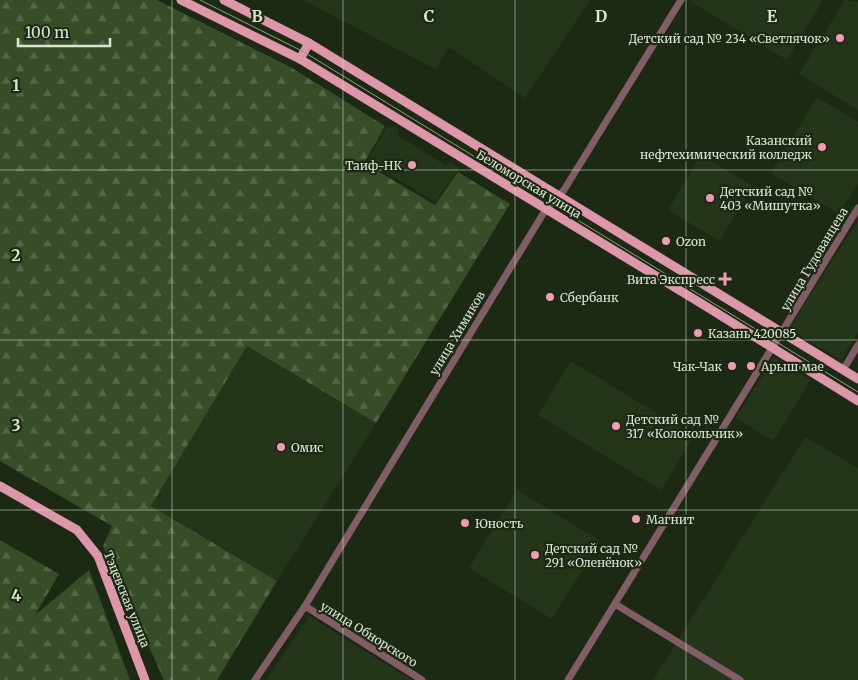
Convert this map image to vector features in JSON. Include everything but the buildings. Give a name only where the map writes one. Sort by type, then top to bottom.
[{"type":"main road","name":"Беломорская улица","points":[[181,0],[300,60],[858,401]]},
{"type":"main road","name":"Беломорская улица","points":[[224,0],[309,42],[858,379]]},
{"type":"main road","points":[[300,60],[309,42]]},
{"type":"main road","name":"Тэцевская улица","points":[[0,486],[77,530],[98,556],[145,680]]},
{"type":"street","name":"улица Химиков","points":[[255,680],[305,606],[546,209],[559,195],[681,0]]},
{"type":"street","name":"улица Гудованцева","points":[[568,680],[858,208]]},
{"type":"street","points":[[844,370],[858,345]]},
{"type":"street","points":[[615,604],[740,680]]},
{"type":"street","name":"улица Обнорского","points":[[305,606],[422,680]]},
{"type":"shaded area","points":[[303,0],[590,0],[525,98],[449,47],[435,69]]},
{"type":"shaded area","points":[[692,0],[823,0],[787,60],[691,2]]},
{"type":"shaded area","name":"Детский сад № 234 «Светлячок»","points":[[845,0],[858,2],[858,110],[799,74]]},
{"type":"shaded area","name":"Казанский нефтехимический колледж","points":[[817,97],[858,122],[858,183],[839,214],[771,173]]},
{"type":"shaded area","points":[[387,126],[398,128],[399,136],[445,165],[451,162],[459,168],[435,202],[367,161]]},
{"type":"shaded area","name":"Детский сад № 403 «Мишутка»","points":[[701,155],[753,186],[719,241],[668,210]]},
{"type":"shaded area","points":[[858,220],[858,332],[841,360],[794,332],[795,330],[790,327]]},
{"type":"shaded area","points":[[247,346],[376,423],[277,581],[151,506]]},
{"type":"shaded area","points":[[774,357],[811,380],[773,441],[736,418]]},
{"type":"shaded area","name":"Детский сад № 317 «Колокольчик»","points":[[571,361],[694,436],[661,490],[538,415]]},
{"type":"shaded area","points":[[805,437],[858,468],[858,680],[653,680]]},
{"type":"shaded area","name":"Детский сад № 291 «Оленёнок»","points":[[517,490],[600,541],[552,619],[469,568]]},
{"type":"shaded area","points":[[309,616],[411,680],[266,680]]},
{"type":"green space","points":[[0,0],[157,0],[292,68],[385,126],[364,163],[435,205],[458,172],[510,204],[376,423],[247,346],[151,506],[277,581],[217,680],[164,680],[103,546],[112,526],[0,461]]},
{"type":"green space","points":[[0,540],[59,574],[35,615],[89,570],[130,680],[0,680]]},
{"type":"tram line","points":[[200,0],[304,52],[858,392]]},
{"type":"place","name":"Детский сад № 234 «Светлячок»","points":[[840,38]]},
{"type":"place","name":"Казанский нефтехимический колледж","points":[[822,147]]},
{"type":"place","name":"Таиф-НК","points":[[412,165]]},
{"type":"place","name":"Детский сад № 403 «Мишутка»","points":[[710,198]]},
{"type":"place","name":"Ozon","points":[[666,241]]},
{"type":"place","name":"Вита Экспресс","points":[[725,279]]},
{"type":"place","name":"Сбербанк","points":[[550,297]]},
{"type":"place","name":"Казань 420085","points":[[698,333]]},
{"type":"place","name":"Чак-Чак","points":[[732,366]]},
{"type":"place","name":"Арыш мае","points":[[751,366]]},
{"type":"place","name":"Детский сад № 317 «Колокольчик»","points":[[616,426]]},
{"type":"place","name":"Омис","points":[[281,447]]},
{"type":"place","name":"Магнит","points":[[636,519]]},
{"type":"place","name":"Юность","points":[[465,523]]},
{"type":"place","name":"Детский сад № 291 «Оленёнок»","points":[[535,555]]}]
